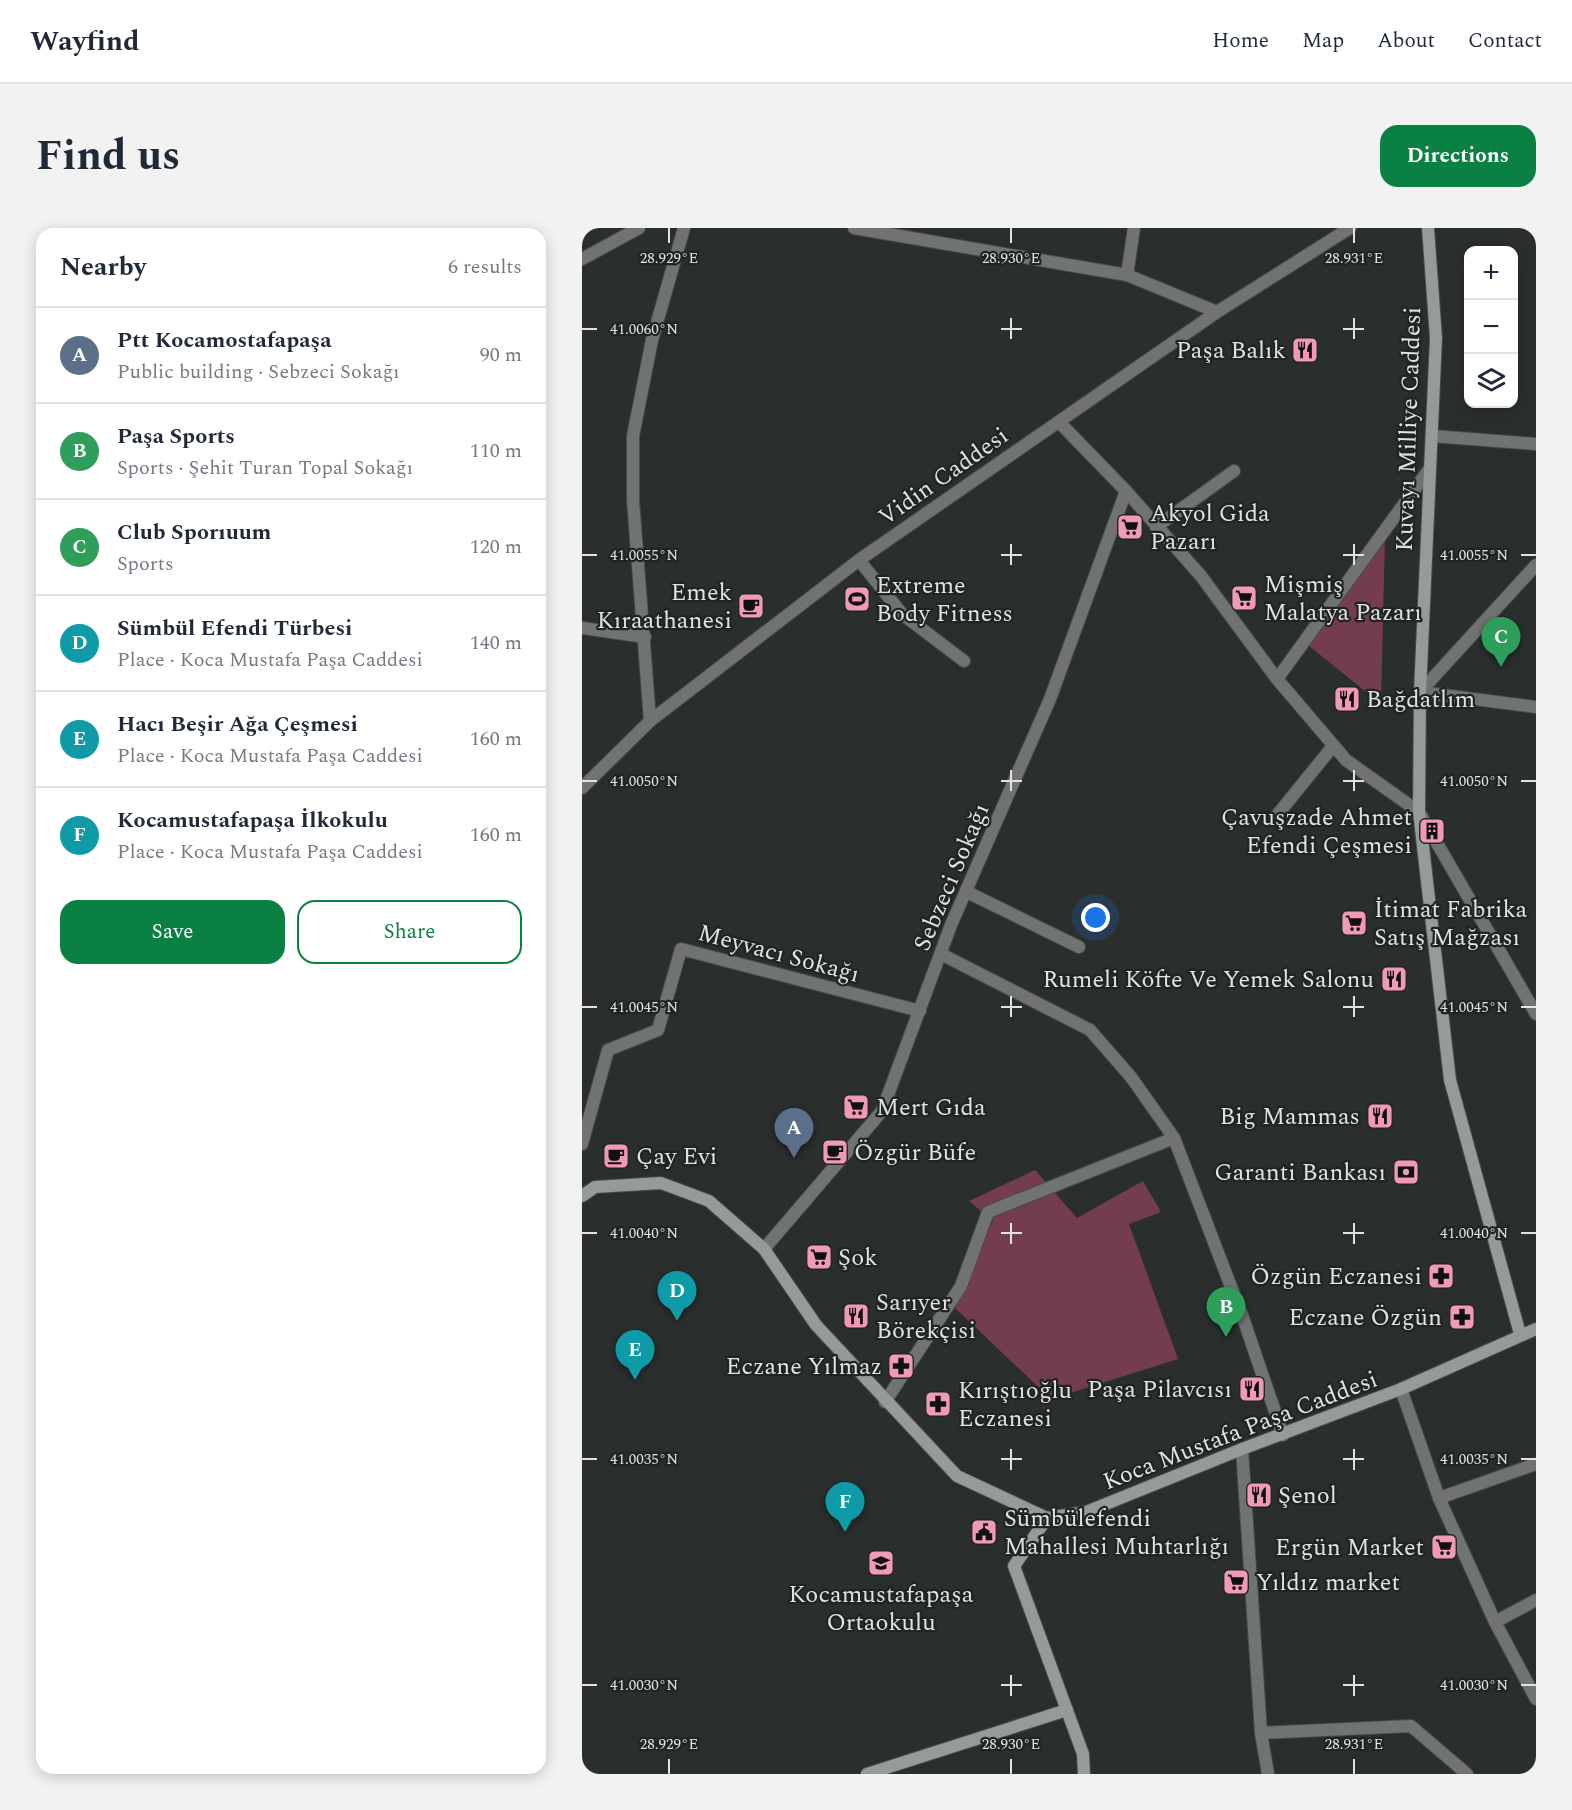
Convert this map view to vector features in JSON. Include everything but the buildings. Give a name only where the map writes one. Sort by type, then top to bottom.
[{"type":"street","points":[[582,259],[639,228]]},
{"type":"street","points":[[650,721],[633,500],[633,436],[652,340],[684,228]]},
{"type":"street","points":[[854,228],[1127,275],[1217,312]]},
{"type":"street","points":[[1127,275],[1134,228]]},
{"type":"street","name":"Vidin Caddesi","points":[[582,788],[650,721],[859,560],[1217,312],[1350,228]]},
{"type":"street","name":"Kuvayı Milliye Caddesi","points":[[1428,228],[1436,338],[1420,692],[1419,812],[1450,1080],[1520,1334]]},
{"type":"street","points":[[1059,422],[1126,490],[1201,576],[1277,679],[1333,746],[1346,760],[1419,812],[1536,1014]]},
{"type":"street","points":[[1432,436],[1536,444]]},
{"type":"street","points":[[1277,679],[1430,468]]},
{"type":"street","points":[[1156,527],[1234,471]]},
{"type":"street","name":"Sebzeci Sokağı","points":[[764,1249],[882,1111],[941,954],[1050,699],[1126,490]]},
{"type":"street","points":[[859,560],[902,614],[964,661]]},
{"type":"street","points":[[1420,692],[1536,565]]},
{"type":"street","points":[[582,628],[645,637]]},
{"type":"street","points":[[1420,692],[1536,707]]},
{"type":"street","points":[[1278,814],[1333,746]]},
{"type":"street","points":[[967,892],[1079,947]]},
{"type":"street","name":"Meyvacı Sokağı","points":[[582,1144],[608,1050],[658,1030],[681,949],[920,1011]]},
{"type":"street","points":[[941,954],[1090,1030],[1131,1077],[1174,1138],[1244,1318],[1283,1435]]},
{"type":"street","points":[[885,1402],[961,1286],[988,1212],[1174,1138]]},
{"type":"street","points":[[582,1196],[595,1187],[662,1183],[709,1201],[764,1249],[816,1325],[885,1402],[957,1476],[1047,1518],[1014,1566],[1083,1754],[1084,1774]]},
{"type":"street","name":"Koca Mustafa Paşa Caddesi","points":[[1047,1518],[1086,1512],[1242,1449],[1401,1389],[1520,1334],[1536,1329]]},
{"type":"street","points":[[1401,1389],[1439,1498],[1495,1622],[1536,1699]]},
{"type":"street","points":[[1242,1449],[1261,1733],[1268,1774]]},
{"type":"street","points":[[1439,1498],[1536,1464]]},
{"type":"street","points":[[1495,1622],[1536,1600]]},
{"type":"street","points":[[871,1773],[1067,1710]]},
{"type":"street","points":[[1261,1733],[1411,1726],[1467,1774]]},
{"type":"shaded area","points":[[1385,535],[1381,704],[1308,645]]},
{"type":"shaded area","points":[[1035,1170],[1077,1218],[1143,1181],[1161,1212],[1129,1224],[1178,1359],[1051,1399],[953,1306],[993,1221],[969,1201]]},
{"type":"place","name":"Paşa Balık","points":[[1305,350]]},
{"type":"place","name":"Akyol Gida Pazarı","points":[[1130,527]]},
{"type":"place","name":"Mişmiş Malatya Pazarı","points":[[1244,598]]},
{"type":"place","name":"Extreme Body Fitness","points":[[857,599]]},
{"type":"place","name":"Emek Kıraathanesi","points":[[751,606]]},
{"type":"place","name":"Club Sporıuum","points":[[1501,667]]},
{"type":"place","name":"Bağdatlım","points":[[1347,699]]},
{"type":"place","name":"Çavuşzade Ahmet Efendi Çeşmesi","points":[[1432,831]]},
{"type":"place","name":"İtimat Fabrika Satış Mağzası","points":[[1354,923]]},
{"type":"place","name":"Rumeli Köfte Ve Yemek Salonu","points":[[1394,979]]},
{"type":"place","name":"Mert Gıda","points":[[856,1107]]},
{"type":"place","name":"Big Mammas","points":[[1380,1116]]},
{"type":"place","name":"Özgür Büfe","points":[[835,1152]]},
{"type":"place","name":"Çay Evi","points":[[616,1156]]},
{"type":"place","name":"Ptt Kocamostafapaşa","points":[[794,1158]]},
{"type":"place","name":"Garanti Bankası","points":[[1406,1172]]},
{"type":"place","name":"Şok","points":[[819,1257]]},
{"type":"place","name":"Özgün Eczanesi","points":[[1441,1276]]},
{"type":"place","name":"Sarıyer Börekçisi","points":[[856,1316]]},
{"type":"place","name":"Eczane Özgün","points":[[1462,1317]]},
{"type":"place","name":"Sümbül Efendi Türbesi","points":[[677,1321]]},
{"type":"place","name":"Paşa Sports","points":[[1226,1337]]},
{"type":"place","name":"Eczane Yılmaz","points":[[901,1366]]},
{"type":"place","name":"Hacı Beşir Ağa Çeşmesi","points":[[635,1380]]},
{"type":"place","name":"Paşa Pilavcısı","points":[[1252,1389]]},
{"type":"place","name":"Kırıştıoğlu Eczanesi","points":[[938,1404]]},
{"type":"place","name":"Şenol","points":[[1259,1495]]},
{"type":"place","name":"Kocamustafapaşa İlkokulu","points":[[845,1532]]},
{"type":"place","name":"Sümbülefendi Mahallesi Muhtarlığı","points":[[984,1532]]},
{"type":"place","name":"Ergün Market","points":[[1444,1547]]},
{"type":"place","name":"Kocamustafapaşa Ortaokulu","points":[[881,1563]]},
{"type":"place","name":"Yıldız market","points":[[1236,1582]]}]
